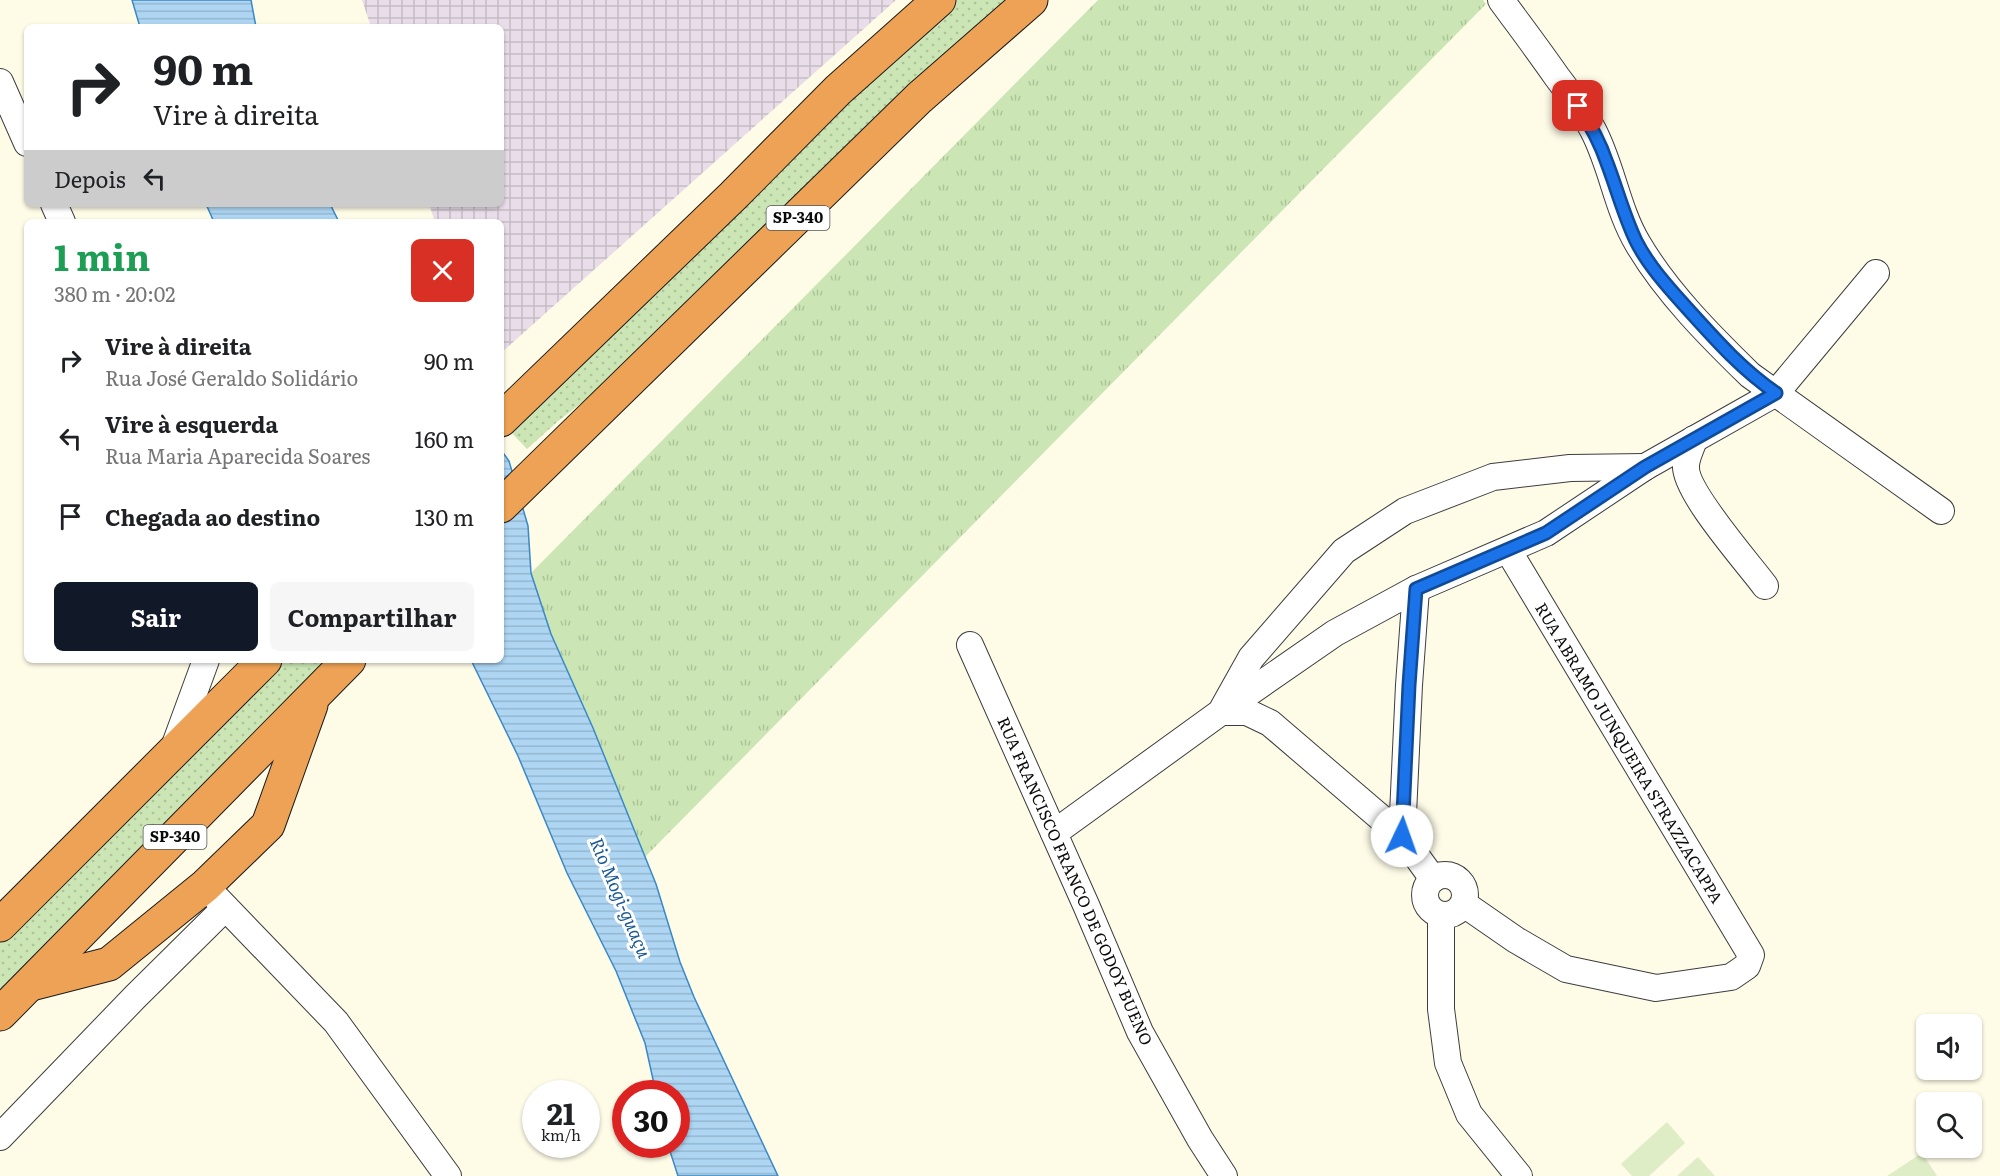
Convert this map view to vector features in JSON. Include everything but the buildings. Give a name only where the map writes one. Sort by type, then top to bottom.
[{"type":"highway","points":[[512,409],[733,196],[838,90],[939,0]]},
{"type":"highway","name":"SP-340","points":[[504,503],[919,98],[1031,0]]},
{"type":"highway","points":[[0,925],[262,663]]},
{"type":"highway","name":"SP-340","points":[[0,1014],[346,663]]},
{"type":"highway","points":[[29,985],[109,964],[215,897],[268,825],[314,697]]},
{"type":"street","points":[[1501,0],[1593,130],[1607,162],[1622,208],[1638,243],[1664,282],[1750,375],[1941,511]]},
{"type":"street","points":[[0,82],[24,136]]},
{"type":"street","points":[[1054,833],[1335,633],[1416,589],[1546,533],[1645,467],[1776,393],[1876,273]]},
{"type":"street","points":[[1694,439],[1686,466],[1688,482],[1703,506],[1765,585]]},
{"type":"street","points":[[1221,712],[1251,657],[1344,551],[1405,512],[1493,477],[1570,468],[1645,467]]},
{"type":"street","name":"RUA ABRAMO JUNQUEIRA STRAZZACAPPA","points":[[1464,904],[1516,940],[1566,969],[1656,988],[1731,976],[1747,966],[1751,955],[1508,550]]},
{"type":"street","points":[[1402,836],[1416,589]]},
{"type":"street","name":"RUA FRANCISCO FRANCO DE GODOY BUENO","points":[[970,645],[1140,1032],[1200,1140],[1224,1176]]},
{"type":"street","points":[[171,755],[205,663]]},
{"type":"street","points":[[1221,712],[1247,712],[1270,723],[1402,836],[1433,879]]},
{"type":"street","points":[[1450,876],[1464,887],[1466,896],[1464,904],[1458,912],[1450,915],[1441,915],[1432,911],[1425,895],[1427,886],[1433,879],[1450,876]]},
{"type":"street","points":[[0,1137],[135,996],[215,897],[336,1022],[448,1176]]},
{"type":"street","points":[[1441,915],[1441,1009],[1448,1063],[1469,1114],[1519,1176]]},
{"type":"street","points":[[109,964],[135,996]]},
{"type":"shaded area","points":[[362,0],[896,0],[504,350],[504,219],[434,219],[430,207],[504,207],[504,24],[370,24]]},
{"type":"green space","points":[[955,0],[1013,0],[603,386],[527,449],[510,431],[928,23]]},
{"type":"green space","points":[[1098,0],[1483,0],[1486,4],[644,858],[593,728],[551,634],[531,573]]},
{"type":"green space","points":[[277,663],[333,663],[0,999],[0,941]]},
{"type":"green space","points":[[1667,1122],[1685,1143],[1649,1176],[1632,1176],[1621,1164]]},
{"type":"green space","points":[[1698,1157],[1715,1176],[1677,1176]]},
{"type":"green space","points":[[1916,1157],[1925,1158],[1937,1176],[1887,1176]]},
{"type":"water","points":[[132,0],[251,0],[255,24],[139,24]]},
{"type":"water","points":[[207,207],[332,207],[338,219],[213,219]]},
{"type":"water","name":"Rio Mogi-guaçu","points":[[504,454],[509,461],[528,526],[531,573],[551,634],[593,728],[656,884],[680,962],[694,997],[778,1176],[678,1176],[672,1158],[690,1158],[690,1080],[653,1080],[645,1043],[616,971],[567,873],[518,756],[472,663],[504,663]]},
{"type":"route","points":[[1402,836],[1416,589],[1546,533],[1645,467],[1776,393],[1750,375],[1664,282],[1638,243],[1622,208],[1607,162],[1593,130],[1578,106]]}]
